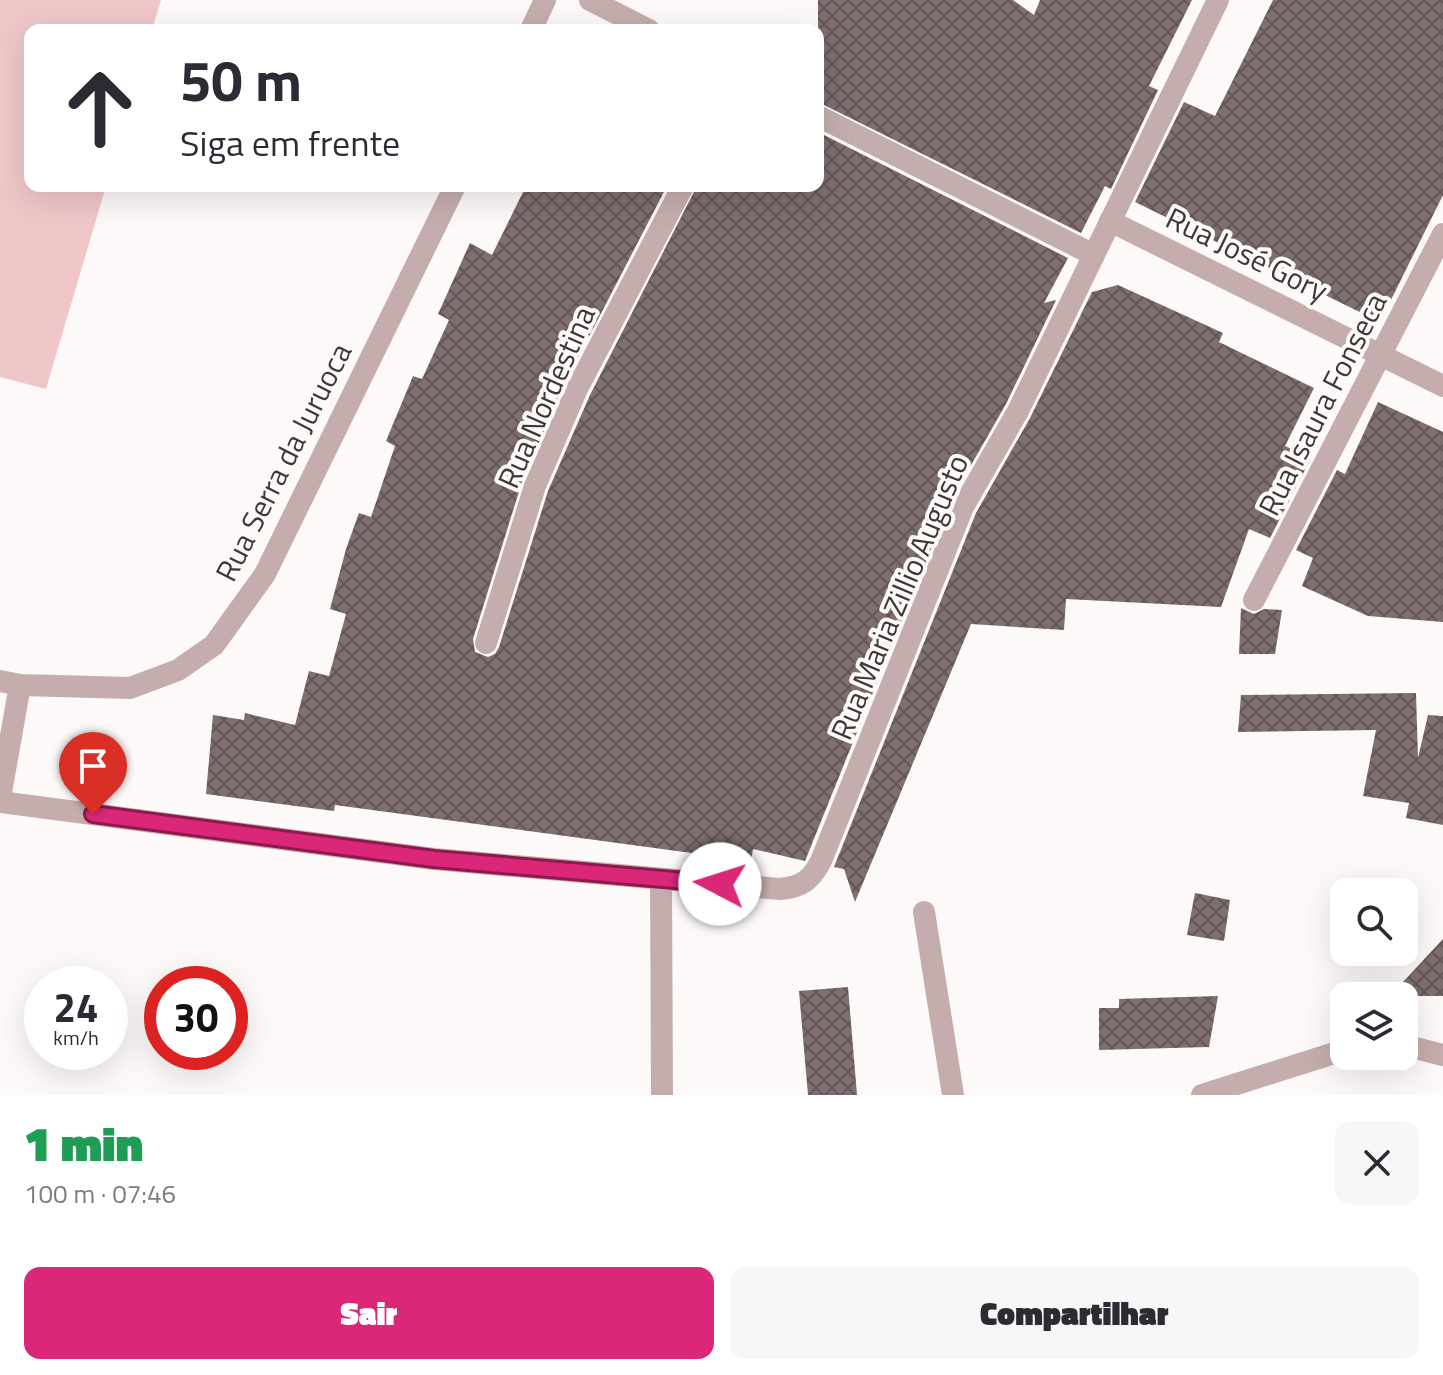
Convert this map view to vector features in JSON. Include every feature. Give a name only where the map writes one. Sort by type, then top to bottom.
[{"type":"street","points":[[534,24],[545,0]]},
{"type":"street","points":[[590,0],[637,24]]},
{"type":"street","name":"Rua Maria Zillio Augusto","points":[[0,800],[434,859],[797,888],[812,877],[821,861],[963,507],[1018,411],[1218,0]]},
{"type":"street","points":[[824,119],[1094,255]]},
{"type":"street","name":"Rua Serra da Juruoca","points":[[10,683],[130,688],[178,670],[214,645],[265,574],[452,192]]},
{"type":"street","name":"Rua Nordestina","points":[[486,643],[535,486],[559,430],[577,389],[680,192]]},
{"type":"street","name":"Rua José Gory","points":[[1110,221],[1443,386]]},
{"type":"street","name":"Rua Isaura Fonseca","points":[[1254,600],[1443,234]]},
{"type":"street","points":[[0,800],[10,683]]},
{"type":"street","points":[[661,879],[662,1095]]},
{"type":"street","points":[[924,912],[953,1095]]},
{"type":"street","points":[[1418,1049],[1443,1055]]},
{"type":"street","points":[[1202,1095],[1330,1054]]},
{"type":"shaded area","points":[[0,0],[161,0],[154,24],[24,24],[24,192],[104,192],[46,389],[0,377]]},
{"type":"building","points":[[818,0],[1013,0],[1034,15],[1040,0],[1192,0],[1149,86],[1158,90],[1111,189],[1105,186],[1081,233],[824,105],[824,24],[818,24]]},
{"type":"building","points":[[1273,0],[1443,0],[1443,195],[1380,322],[1135,202],[1184,102],[1215,116]]},
{"type":"building","points":[[824,135],[1068,258],[1044,303],[1056,300],[1006,404],[950,502],[805,861],[753,849],[751,861],[335,805],[334,811],[206,794],[213,715],[244,720],[245,713],[295,725],[309,671],[329,676],[346,614],[330,609],[346,549],[359,513],[371,517],[395,446],[386,441],[413,376],[422,379],[449,320],[438,314],[470,243],[492,255],[523,192],[664,192],[565,383],[522,482],[473,639],[475,652],[488,657],[495,654],[499,647],[548,491],[590,395],[694,192],[824,192]]},
{"type":"building","points":[[1118,285],[1223,333],[1219,342],[1314,388],[1285,446],[1311,458],[1270,538],[1249,529],[1221,607],[1066,599],[1064,630],[971,624],[855,902],[844,869],[834,867],[976,513],[1030,418],[1092,292]]},
{"type":"building","points":[[1378,402],[1443,432],[1443,622],[1368,616],[1302,586],[1313,558],[1296,550],[1337,470],[1345,474]]},
{"type":"building","points":[[1241,608],[1254,614],[1264,609],[1282,610],[1275,654],[1239,654]]},
{"type":"building","points":[[1416,693],[1418,758],[1428,715],[1443,716],[1443,825],[1406,818],[1409,803],[1363,796],[1376,730],[1238,732],[1241,695]]},
{"type":"building","points":[[1195,893],[1230,900],[1224,941],[1187,935]]},
{"type":"building","points":[[1443,939],[1443,996],[1418,996],[1418,982],[1403,982]]},
{"type":"building","points":[[848,987],[857,1095],[808,1095],[799,991]]},
{"type":"building","points":[[1218,996],[1209,1047],[1099,1050],[1099,1008],[1119,1008],[1119,999]]},
{"type":"route","points":[[93,814],[434,859],[720,884]]}]
